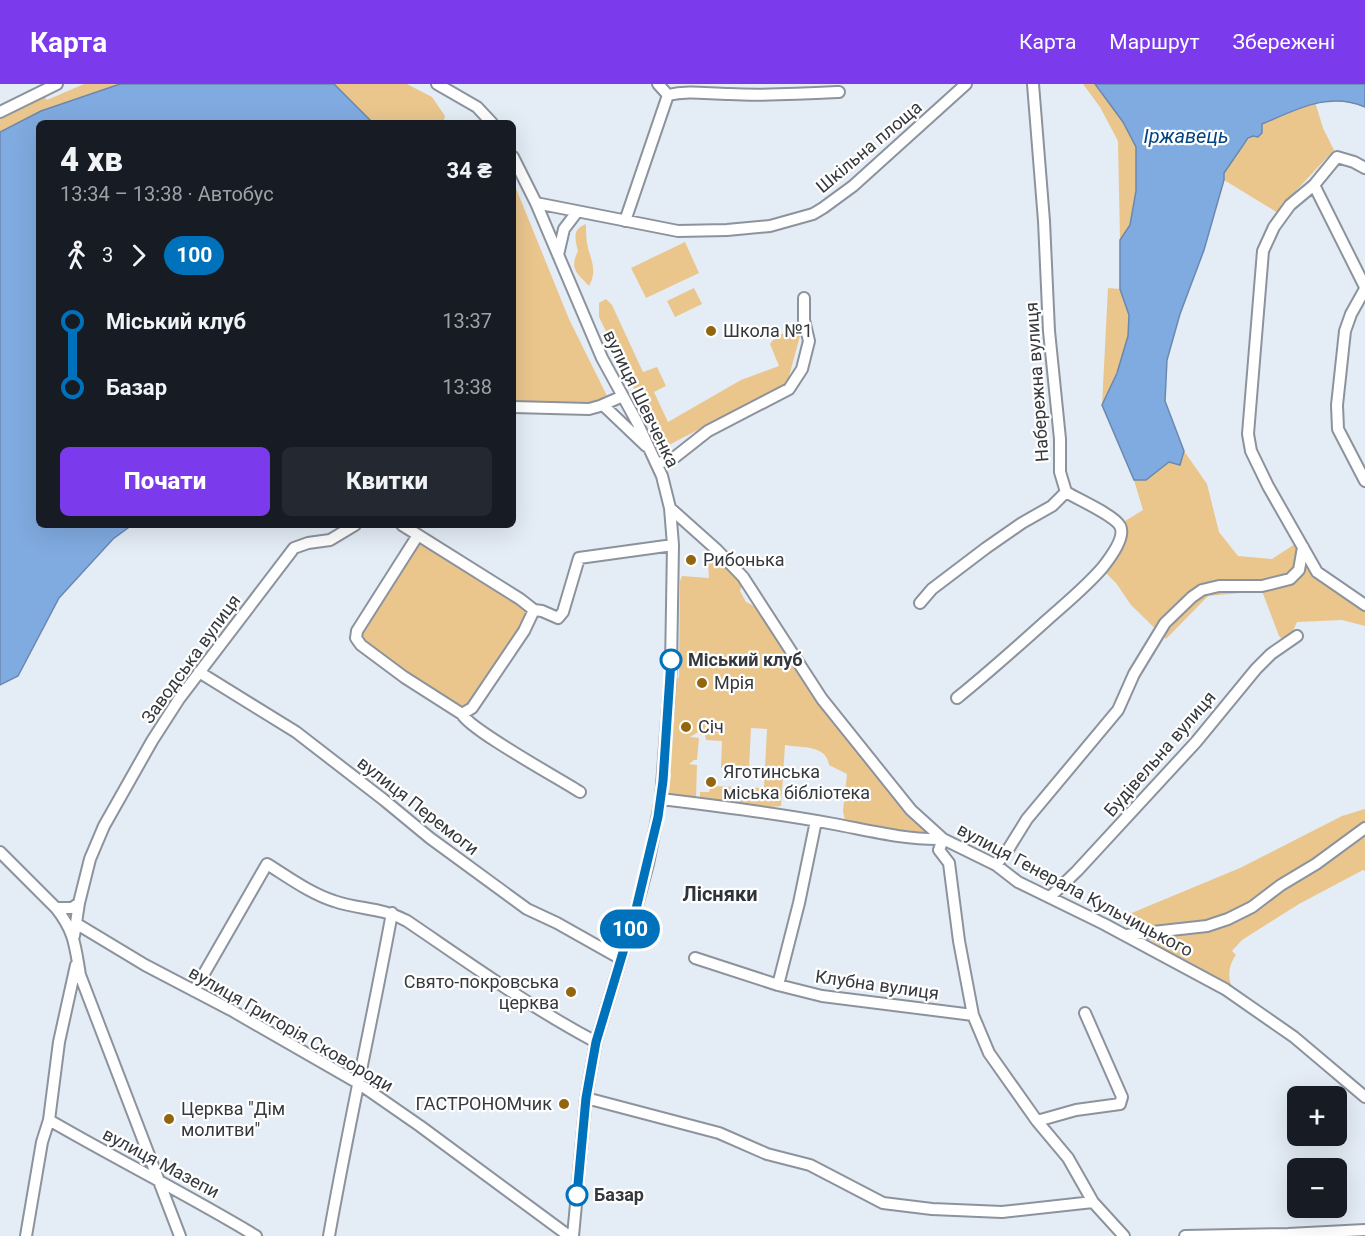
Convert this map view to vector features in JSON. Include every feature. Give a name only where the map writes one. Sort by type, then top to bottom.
[{"type":"street","points":[[0,112],[57,84]]},
{"type":"street","points":[[437,84],[477,107],[489,120]]},
{"type":"street","points":[[658,84],[668,94]]},
{"type":"street","name":"Шкільна площа","points":[[536,203],[678,231],[771,226],[813,214],[853,186],[966,84]]},
{"type":"street","name":"Набережна вулиця","points":[[1033,84],[1044,221],[1049,331],[1059,429],[1060,471],[1066,492]]},
{"type":"street","points":[[668,94],[684,91],[774,95],[839,92]]},
{"type":"street","points":[[625,221],[668,94]]},
{"type":"street","points":[[1365,168],[1337,157],[1314,185],[1290,205],[1274,226],[1263,251],[1248,434],[1251,451],[1317,572],[1365,605]]},
{"type":"street","name":"вулиця Шевченка","points":[[516,163],[536,203],[602,358],[651,450],[662,476],[670,508],[673,546],[671,667],[661,799],[648,864],[596,1042],[586,1098],[571,1236]]},
{"type":"street","points":[[1314,185],[1365,288],[1345,331],[1336,405],[1338,429],[1365,482]]},
{"type":"street","points":[[558,257],[564,229],[577,212]]},
{"type":"street","points":[[657,464],[675,457],[708,430],[789,389],[802,369],[809,341],[804,320],[804,298]]},
{"type":"street","points":[[516,407],[589,409],[623,396]]},
{"type":"street","points":[[603,405],[651,450]]},
{"type":"street","points":[[920,603],[932,589],[1022,523],[1052,506],[1066,492],[1112,517],[1121,526],[1120,540],[1104,566],[986,675],[957,698]]},
{"type":"street","name":"вулиця Генерала Кульчицького","points":[[670,508],[717,550],[742,577],[822,699],[911,810],[943,839],[996,866],[1018,882],[1125,935],[1225,989],[1294,1037],[1365,1097]]},
{"type":"street","name":"Заводська вулиця","points":[[74,936],[79,903],[90,859],[105,826],[152,741],[179,699],[294,548],[308,543],[330,540],[350,528]]},
{"type":"street","points":[[407,528],[534,610],[558,618],[563,612],[579,558],[673,546]]},
{"type":"street","points":[[418,534],[357,631],[356,638],[361,645],[404,677],[462,714],[466,720],[580,792]]},
{"type":"street","points":[[996,866],[1028,819],[1118,710],[1134,674],[1165,623],[1202,590],[1219,586],[1262,586],[1290,579],[1299,570],[1303,547]]},
{"type":"street","points":[[1295,574],[1306,571],[1317,572]]},
{"type":"street","points":[[462,714],[472,708],[524,631],[534,610]]},
{"type":"street","name":"Будівельна вулиця","points":[[1050,897],[1077,871],[1196,742],[1256,669],[1271,654],[1297,636]]},
{"type":"street","name":"вулиця Перемоги","points":[[199,672],[296,732],[430,838],[527,909],[621,959]]},
{"type":"street","points":[[661,799],[816,821],[891,836],[943,839],[939,850],[949,863],[959,941],[973,1015],[988,1053],[1037,1121],[1068,1158],[1093,1202],[1124,1236]]},
{"type":"street","points":[[778,985],[816,821]]},
{"type":"street","points":[[1125,935],[1207,926],[1228,919],[1252,907],[1365,828]]},
{"type":"street","points":[[0,852],[59,908],[74,936],[80,975],[180,1236]]},
{"type":"street","points":[[194,991],[267,864],[334,901],[392,913],[516,994],[596,1042]]},
{"type":"street","points":[[59,908],[72,908],[79,903]]},
{"type":"street","points":[[329,1236],[340,1166],[349,1135],[392,913]]},
{"type":"street","name":"вулиця Григорія Сковороди","points":[[77,924],[145,965],[260,1026],[358,1083],[571,1236]]},
{"type":"street","points":[[26,1236],[42,1142],[49,1120],[59,1042],[76,966],[76,949]]},
{"type":"street","name":"Клубна вулиця","points":[[695,958],[778,985],[822,996],[973,1015]]},
{"type":"street","points":[[1037,1121],[1076,1110],[1120,1104],[1122,1097],[1085,1013]]},
{"type":"street","points":[[586,1098],[719,1133],[767,1154],[810,1165],[883,1203],[932,1209],[1002,1212],[1093,1202]]},
{"type":"street","name":"вулиця Мазепи","points":[[49,1120],[158,1179],[256,1236]]},
{"type":"street","points":[[1185,1236],[1359,1232]]},
{"type":"shaded area","points":[[84,84],[120,84],[41,111],[0,132],[0,106],[39,89],[47,100]]},
{"type":"shaded area","points":[[334,84],[407,84],[432,97],[445,116],[444,120],[370,120]]},
{"type":"shaded area","points":[[1083,84],[1095,84],[1123,122],[1136,147],[1136,191],[1130,225],[1120,240],[1118,141],[1100,107]]},
{"type":"shaded area","points":[[1315,102],[1323,128],[1334,150],[1278,213],[1224,180],[1224,173],[1234,156],[1262,124]]},
{"type":"shaded area","points":[[516,188],[569,319],[610,402],[603,405],[516,407]]},
{"type":"shaded area","points":[[586,224],[593,272],[589,286],[574,267],[578,251],[577,232]]},
{"type":"shaded area","points":[[685,242],[699,273],[646,298],[631,268]]},
{"type":"shaded area","points":[[694,288],[702,304],[675,317],[667,301]]},
{"type":"shaded area","points":[[1108,288],[1120,289],[1128,312],[1129,326],[1125,350],[1102,405]]},
{"type":"shaded area","points":[[606,299],[612,305],[643,372],[657,367],[666,386],[654,392],[668,422],[741,380],[779,366],[770,344],[780,335],[792,333],[800,336],[787,384],[663,448],[599,317],[599,303]]},
{"type":"shaded area","points":[[1184,451],[1207,484],[1219,532],[1238,556],[1272,559],[1295,544],[1318,571],[1365,601],[1365,626],[1342,620],[1297,622],[1292,633],[1282,639],[1262,591],[1208,596],[1166,639],[1131,605],[1106,573],[1125,540],[1125,521],[1143,510],[1134,480],[1146,479],[1169,462],[1180,465]]},
{"type":"shaded area","points":[[418,545],[422,545],[529,611],[524,624],[472,703],[463,710],[457,709],[361,641],[361,633]]},
{"type":"shaded area","points":[[712,558],[719,558],[743,582],[740,591],[746,602],[754,606],[778,635],[804,683],[825,712],[933,834],[845,821],[843,811],[847,774],[829,765],[824,754],[806,747],[785,745],[781,806],[770,807],[731,802],[728,806],[719,801],[700,798],[700,792],[709,792],[711,786],[764,788],[767,729],[751,728],[749,769],[721,768],[722,741],[706,740],[705,735],[700,735],[700,731],[690,737],[699,738],[697,760],[689,764],[697,765],[696,798],[669,794],[676,680],[679,677],[680,581],[682,576],[709,578],[708,563]]},
{"type":"shaded area","points":[[1365,809],[1365,871],[1299,904],[1242,940],[1232,951],[1236,955],[1230,967],[1229,977],[1234,989],[1202,973],[1113,913],[1122,917],[1240,868],[1342,816]]},
{"type":"water","points":[[120,84],[334,84],[370,120],[36,120],[36,528],[128,528],[113,539],[59,598],[18,676],[0,685],[0,132],[41,111]]},
{"type":"water","name":"Іржавець","points":[[1095,84],[1365,84],[1365,107],[1338,101],[1312,104],[1262,124],[1262,133],[1258,137],[1248,138],[1224,173],[1204,250],[1180,314],[1167,360],[1165,401],[1184,451],[1180,465],[1169,462],[1146,480],[1134,480],[1102,405],[1117,373],[1128,336],[1129,315],[1120,289],[1120,240],[1130,225],[1136,191],[1136,147],[1123,122]]},
{"type":"bus line","name":"100","points":[[577,1195],[586,1098],[596,1042],[636,909],[658,817],[663,781],[671,660]]},
{"type":"place","name":"Школа №1","points":[[711,331]]},
{"type":"place","name":"Рибонька","points":[[691,560]]},
{"type":"place","name":"Міський клуб","points":[[671,660]]},
{"type":"place","name":"Мрія","points":[[702,683]]},
{"type":"place","name":"Січ","points":[[686,727]]},
{"type":"place","name":"Яготинська міська бібліотека","points":[[711,782]]},
{"type":"place","name":"Свято-покровська церква","points":[[571,992]]},
{"type":"place","name":"ГАСТРОНОМчик","points":[[564,1104]]},
{"type":"place","name":"Церква \"Дім молитви\"","points":[[169,1119]]},
{"type":"place","name":"Базар","points":[[577,1195]]},
{"type":"district","name":"Лісняки","points":[[720,894]]}]
